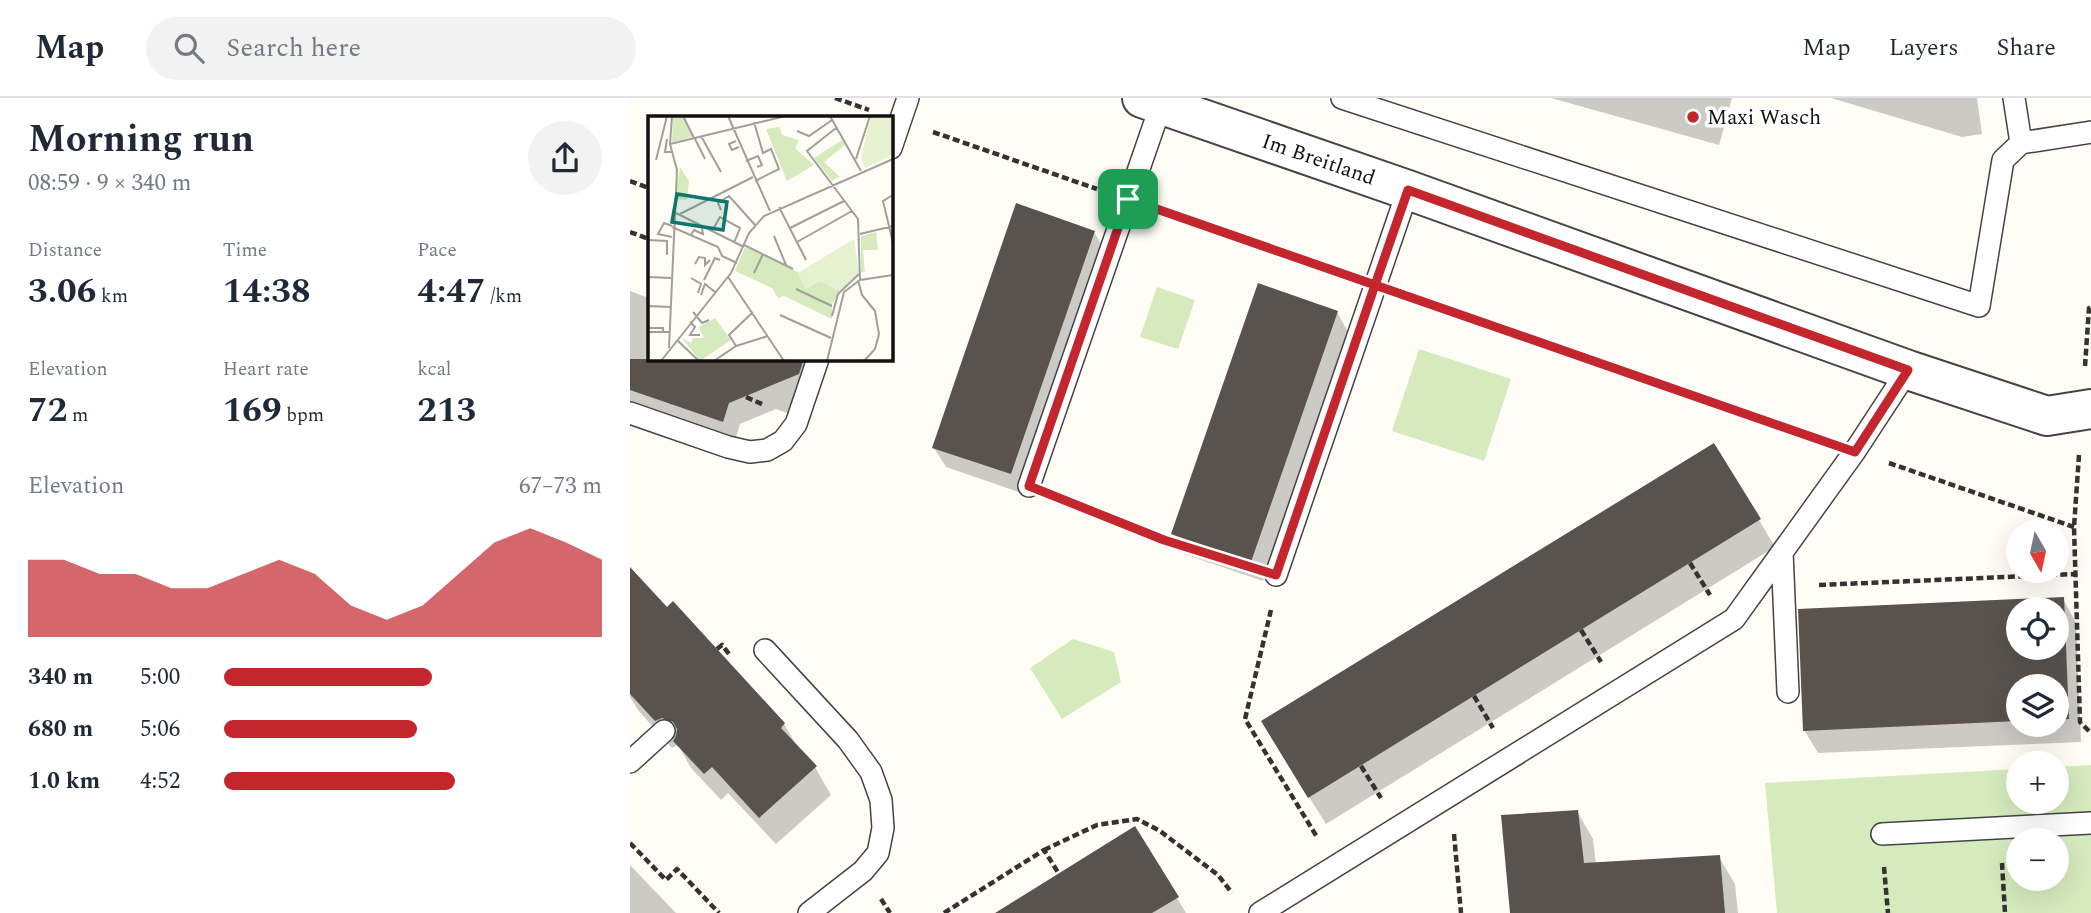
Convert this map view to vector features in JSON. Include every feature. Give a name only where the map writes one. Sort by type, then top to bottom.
[{"type":"street","name":"Im Breitland","points":[[1152,101],[1908,370],[2047,416],[2087,410]]},
{"type":"lane","points":[[892,145],[908,98]]},
{"type":"lane","points":[[1342,98],[1979,306],[2003,160],[2021,143],[2091,132]]},
{"type":"lane","points":[[2014,98],[2021,143]]},
{"type":"lane","points":[[1029,486],[1128,199],[1152,101]]},
{"type":"lane","points":[[1276,575],[1408,190]]},
{"type":"lane","points":[[630,413],[728,447],[750,452],[767,450],[783,442],[796,424],[818,360]]},
{"type":"lane","points":[[1260,913],[1734,619],[1855,452],[1908,370]]},
{"type":"lane","points":[[1782,552],[1788,692]]},
{"type":"lane","points":[[765,650],[848,740],[871,772],[881,800],[883,828],[878,853],[863,871],[809,913]]},
{"type":"lane","points":[[630,762],[664,731]]},
{"type":"lane","points":[[1882,834],[2091,823]]},
{"type":"path","points":[[835,98],[886,116]]},
{"type":"path","points":[[892,118],[2074,527]]},
{"type":"path","points":[[630,181],[648,188]]},
{"type":"path","points":[[630,232],[648,239]]},
{"type":"path","points":[[2091,307],[2088,308],[2087,410],[2074,527],[2080,722],[2091,733]]},
{"type":"path","points":[[1029,486],[1164,540],[1276,575],[1277,586],[1245,719],[1336,866]]},
{"type":"path","points":[[1783,586],[2075,574]]},
{"type":"path","points":[[1451,795],[1461,913]]},
{"type":"path","points":[[944,913],[1044,850],[1097,825],[1137,819],[1160,831],[1219,874],[1233,894]]},
{"type":"path","points":[[2000,828],[2005,913]]},
{"type":"path","points":[[1882,834],[1888,913]]},
{"type":"path","points":[[630,843],[666,880],[677,869],[719,913]]},
{"type":"path","points":[[1044,850],[1059,874]]},
{"type":"green space","points":[[1157,287],[1195,300],[1178,349],[1140,337]]},
{"type":"green space","points":[[1419,349],[1511,379],[1484,461],[1392,431]]},
{"type":"green space","points":[[1073,639],[1114,652],[1121,682],[1062,719],[1030,668]]},
{"type":"green space","points":[[2091,765],[2091,913],[1777,913],[1765,783],[2006,770],[2006,814],[2069,814],[2069,766]]},
{"type":"building","points":[[1016,203],[1095,231],[1011,474],[932,448]]},
{"type":"building","points":[[1258,283],[1338,311],[1251,562],[1171,534]]},
{"type":"building","points":[[630,359],[804,360],[799,374],[729,403],[723,422],[630,390]]},
{"type":"building","points":[[1714,443],[1761,519],[1308,798],[1261,721]]},
{"type":"building","points":[[630,567],[667,607],[673,601],[785,723],[781,728],[817,766],[759,818],[712,767],[704,774],[673,741],[677,729],[673,722],[662,718],[655,721],[630,694]]},
{"type":"building","points":[[2006,600],[2006,660],[2067,660],[2067,674],[2006,674],[2006,722],[1803,731],[1798,609]]},
{"type":"building","points":[[1578,810],[1584,863],[1720,855],[1725,913],[1510,913],[1501,815]]},
{"type":"building","points":[[1135,826],[1179,897],[1152,913],[995,913]]},
{"type":"place","name":"Maxi Wasch","points":[[1693,117]]},
{"type":"route","points":[[1128,199],[1029,486],[1164,540],[1276,575],[1375,285],[1855,452],[1908,370],[1408,190],[1375,285],[1128,199]]}]
